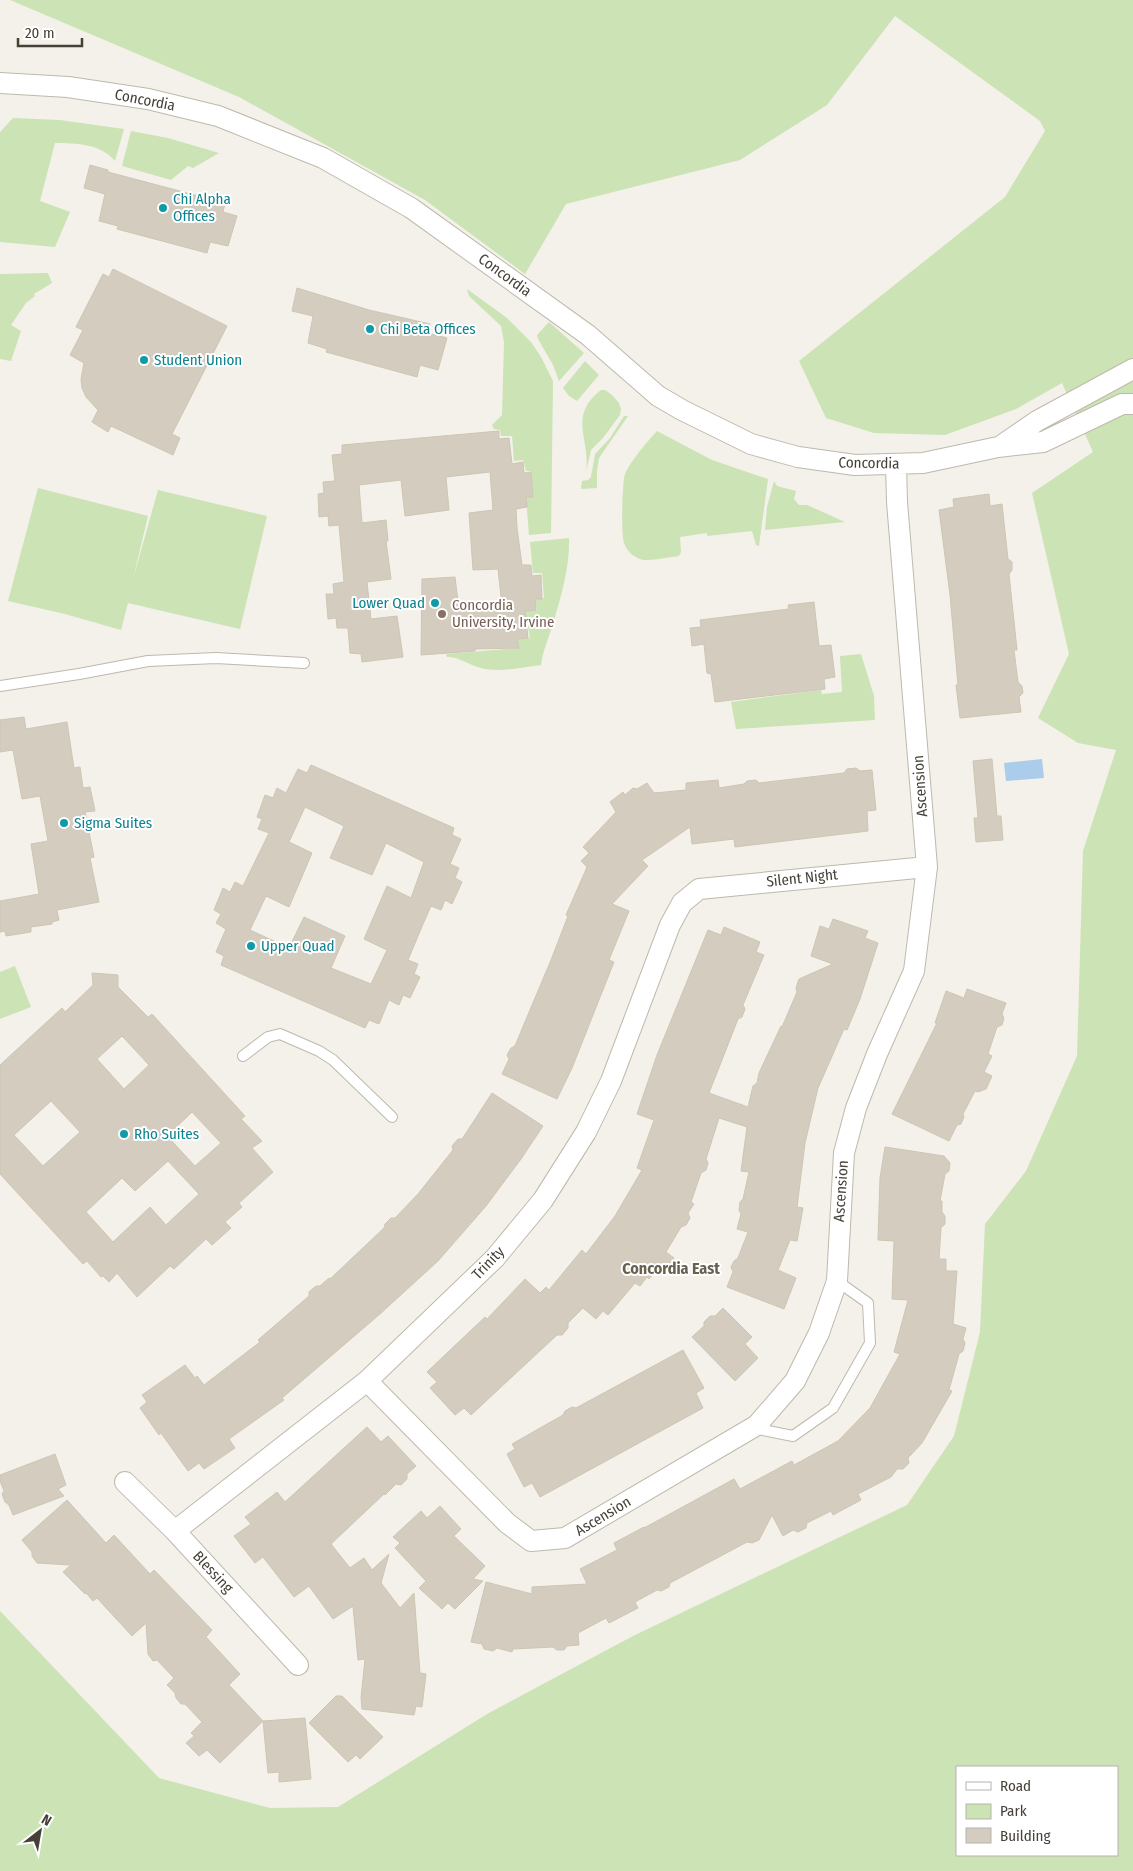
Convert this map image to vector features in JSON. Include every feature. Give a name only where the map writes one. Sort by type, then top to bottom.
[{"type":"street","name":"Concordia","points":[[0,83],[68,88],[148,99],[218,116],[323,158],[411,208],[588,335],[658,396],[751,444],[798,457],[855,465],[923,463],[998,447],[1042,442],[1122,404],[1133,404]]},
{"type":"street","name":"Concordia","points":[[998,447],[1037,421],[1133,370]]},
{"type":"street","name":"Ascension","points":[[367,1381],[507,1523],[531,1541],[565,1538],[752,1428],[795,1381],[819,1333],[837,1281],[844,1153],[856,1108],[877,1054],[914,971],[927,867],[897,502],[896,464]]},
{"type":"street","name":"Silent Night","points":[[682,903],[699,889],[898,868],[927,867]]},
{"type":"street","name":"Trinity","points":[[175,1531],[367,1381],[495,1258],[543,1200],[586,1132],[611,1081],[670,925],[682,903]]},
{"type":"street","name":"Blessing","points":[[125,1482],[175,1531],[298,1664]]},
{"type":"lane","points":[[0,686],[79,674],[148,660],[216,658],[304,663]]},
{"type":"lane","points":[[243,1056],[268,1037],[280,1034],[319,1051],[333,1060],[392,1117]]},
{"type":"lane","points":[[752,1428],[794,1436],[834,1408],[870,1343],[868,1304],[837,1281]]},
{"type":"green space","points":[[10,0],[1133,0],[1133,1871],[0,1871],[0,1611],[159,1778],[270,1808],[338,1807],[487,1714],[633,1636],[907,1505],[954,1436],[980,1332],[985,1224],[1026,1171],[1077,1056],[1083,851],[1116,750],[1078,743],[1038,718],[1069,654],[1032,493],[1093,452],[1062,383],[1016,409],[945,435],[874,433],[826,418],[799,361],[1005,197],[1045,131],[1040,121],[895,16],[827,105],[740,160],[566,204],[525,274],[425,200],[239,97]]},
{"type":"green space","points":[[13,118],[60,120],[124,129],[115,161],[103,151],[95,148],[80,144],[55,143],[40,201],[70,212],[55,247],[0,242],[0,132]]},
{"type":"green space","points":[[131,131],[168,138],[219,153],[193,168],[188,166],[171,180],[122,166]]},
{"type":"green space","points":[[48,273],[52,283],[34,294],[35,296],[26,303],[11,325],[21,331],[11,361],[0,359],[0,274]]},
{"type":"green space","points":[[467,289],[507,318],[531,342],[553,381],[551,533],[529,535],[526,497],[533,496],[531,471],[526,471],[523,460],[514,461],[512,436],[501,436],[500,430],[494,429],[492,425],[502,415],[504,342],[501,326],[469,296]]},
{"type":"green space","points":[[549,322],[584,353],[559,381],[537,335]]},
{"type":"green space","points":[[585,361],[599,375],[577,401],[569,396],[563,388]]},
{"type":"green space","points":[[601,390],[605,390],[612,395],[619,403],[620,415],[603,438],[591,450],[586,472],[587,460],[583,419],[585,409]]},
{"type":"green space","points":[[624,416],[628,416],[599,458],[597,488],[581,489],[582,481],[588,480],[591,477],[595,454],[610,438]]},
{"type":"green space","points":[[657,431],[712,460],[768,479],[759,546],[756,545],[752,531],[707,536],[707,533],[680,537],[681,552],[679,556],[644,560],[628,551],[624,543],[622,530],[625,474],[635,457]]},
{"type":"green space","points":[[774,481],[777,486],[796,491],[794,499],[799,505],[807,505],[845,522],[765,530],[767,507]]},
{"type":"green space","points":[[38,488],[148,516],[133,579],[158,490],[267,516],[240,629],[128,603],[121,630],[65,614],[8,601]]},
{"type":"green space","points":[[569,538],[565,579],[541,665],[503,670],[488,669],[477,667],[456,658],[447,657],[446,654],[518,648],[518,639],[530,638],[525,611],[537,610],[535,599],[544,598],[542,573],[533,573],[530,542]]},
{"type":"green space","points":[[861,654],[874,696],[875,720],[736,729],[731,702],[821,690],[822,694],[842,692],[840,656]]},
{"type":"green space","points":[[15,966],[31,1007],[0,1019],[0,972]]},
{"type":"water","points":[[1042,759],[1044,778],[1006,781],[1004,763]]},
{"type":"building","name":"Chi Alpha Offices","points":[[90,165],[108,170],[108,172],[225,203],[223,212],[237,216],[228,246],[210,242],[207,253],[117,229],[118,226],[99,221],[105,194],[84,188]]},
{"type":"building","name":"Student Union","points":[[113,269],[227,326],[172,434],[180,438],[173,455],[111,426],[108,432],[92,422],[98,410],[86,397],[82,388],[81,379],[84,363],[70,355],[83,330],[76,327],[103,274],[109,277]]},
{"type":"building","name":"Chi Beta Offices","points":[[297,288],[369,310],[430,324],[428,333],[447,338],[438,370],[420,365],[417,377],[326,352],[327,349],[308,343],[313,316],[292,311]]},
{"type":"building","points":[[499,431],[499,439],[509,438],[512,464],[523,462],[524,473],[531,472],[533,497],[526,497],[527,507],[516,509],[522,565],[531,565],[532,576],[541,575],[542,599],[535,599],[536,610],[525,611],[528,638],[517,639],[519,648],[475,649],[475,651],[421,655],[422,579],[455,577],[459,610],[502,606],[498,569],[473,570],[469,513],[493,510],[490,472],[446,477],[449,510],[405,516],[401,480],[359,485],[362,523],[386,520],[388,541],[386,541],[391,579],[367,582],[371,619],[397,616],[403,657],[362,662],[361,654],[350,653],[348,628],[337,628],[336,618],[328,619],[326,594],[334,594],[333,584],[344,582],[339,525],[329,526],[328,516],[319,517],[318,494],[324,493],[323,482],[335,481],[332,455],[342,454],[342,445]]},
{"type":"building","points":[[989,494],[990,506],[1002,504],[1008,559],[1012,562],[1012,570],[1009,574],[1017,650],[1014,650],[1018,682],[1022,686],[1023,693],[1019,697],[1021,712],[960,718],[950,595],[939,510],[954,507],[953,499]]},
{"type":"building","points":[[814,602],[819,646],[831,645],[835,677],[824,679],[825,689],[715,702],[711,674],[707,673],[704,644],[692,646],[690,628],[701,627],[700,620],[789,609],[788,605]]},
{"type":"building","name":"Sigma Suites","points":[[24,717],[26,729],[67,722],[74,768],[80,767],[83,788],[90,787],[95,811],[85,812],[94,857],[90,858],[99,902],[57,910],[59,920],[52,922],[52,924],[31,927],[31,932],[6,936],[5,931],[0,932],[0,901],[39,894],[31,844],[48,841],[40,796],[22,799],[13,750],[0,752],[0,720]]},
{"type":"building","points":[[992,759],[997,816],[1001,816],[1003,840],[976,842],[974,818],[978,818],[973,761]]},
{"type":"building","points":[[311,765],[454,828],[452,835],[461,839],[450,864],[459,868],[455,878],[462,882],[452,904],[445,900],[441,910],[431,906],[408,960],[418,964],[414,974],[420,977],[410,998],[403,995],[399,1005],[389,1000],[379,1024],[369,1020],[365,1028],[221,965],[224,956],[216,952],[226,929],[216,923],[221,914],[214,910],[223,888],[230,892],[235,882],[243,886],[269,833],[258,829],[262,819],[257,817],[265,795],[273,798],[277,788],[286,793],[298,769],[307,773]],"holes":[[[305,807],[344,826],[330,858],[372,875],[386,843],[424,862],[411,898],[387,886],[364,939],[387,950],[371,984],[331,968],[345,936],[304,917],[289,948],[250,930],[266,896],[289,907],[312,853],[289,842]]]},
{"type":"building","points":[[856,768],[860,771],[872,770],[876,810],[867,811],[868,831],[735,847],[734,839],[692,844],[690,827],[642,860],[648,866],[612,904],[629,911],[609,960],[614,962],[572,1068],[557,1099],[502,1074],[509,1059],[507,1055],[511,1048],[515,1046],[551,960],[568,916],[566,915],[587,867],[581,861],[589,853],[583,847],[616,812],[610,802],[623,792],[625,795],[633,788],[637,789],[647,783],[654,793],[686,790],[686,783],[718,780],[719,788],[744,784],[747,781],[756,780],[759,783],[844,773],[847,769]]},
{"type":"building","points":[[833,919],[868,931],[865,938],[878,943],[860,999],[847,1030],[844,1029],[818,1088],[805,1143],[797,1207],[803,1208],[797,1241],[790,1240],[778,1270],[796,1278],[784,1309],[727,1287],[733,1272],[731,1267],[738,1258],[748,1232],[737,1229],[741,1214],[739,1210],[740,1202],[743,1199],[749,1172],[741,1171],[747,1127],[719,1118],[706,1159],[708,1163],[706,1170],[701,1173],[691,1202],[694,1204],[688,1213],[690,1218],[686,1225],[681,1227],[666,1252],[674,1258],[662,1275],[656,1271],[649,1279],[647,1277],[640,1286],[635,1283],[608,1315],[603,1311],[596,1319],[583,1308],[568,1323],[568,1328],[562,1335],[557,1335],[471,1415],[464,1408],[455,1415],[430,1388],[437,1382],[427,1372],[485,1317],[487,1319],[525,1279],[540,1293],[546,1287],[549,1290],[582,1250],[586,1254],[615,1216],[642,1170],[637,1168],[654,1120],[637,1114],[657,1055],[708,930],[721,935],[724,927],[760,942],[756,952],[764,955],[743,1005],[745,1009],[742,1017],[738,1019],[709,1093],[748,1107],[753,1086],[757,1083],[759,1073],[782,1027],[797,992],[796,988],[799,979],[833,964],[811,956],[820,926],[829,929]]},
{"type":"building","name":"Rho Suites","points":[[92,973],[118,975],[118,987],[148,1017],[152,1014],[245,1116],[241,1119],[262,1141],[252,1148],[273,1172],[239,1203],[242,1207],[225,1222],[231,1228],[212,1245],[206,1239],[174,1269],[170,1266],[137,1297],[117,1273],[109,1282],[103,1276],[101,1277],[87,1261],[83,1264],[0,1174],[0,1065],[62,1008],[65,1012],[93,985]],"holes":[[[122,1036],[149,1065],[124,1089],[97,1059]],[[51,1101],[80,1132],[43,1166],[14,1135]],[[192,1112],[221,1143],[195,1166],[167,1136]],[[168,1161],[199,1194],[166,1225],[150,1207],[113,1242],[86,1212],[122,1178],[135,1191]]]},
{"type":"building","points":[[967,989],[1006,1003],[1002,1014],[1004,1018],[1002,1025],[997,1027],[988,1054],[992,1056],[984,1072],[992,1076],[986,1089],[978,1092],[975,1091],[963,1114],[964,1117],[961,1124],[957,1125],[949,1141],[892,1114],[937,1023],[935,1023],[946,991],[964,998]]},
{"type":"building","points":[[492,1093],[543,1126],[486,1206],[438,1261],[380,1314],[282,1398],[284,1400],[229,1439],[235,1448],[204,1469],[199,1463],[188,1471],[161,1433],[159,1435],[140,1408],[147,1402],[142,1395],[185,1365],[195,1378],[197,1376],[204,1385],[260,1342],[258,1340],[309,1296],[309,1292],[330,1279],[418,1194],[453,1150],[452,1146],[458,1139],[462,1139]]},
{"type":"building","points":[[885,1147],[944,1156],[950,1163],[949,1171],[945,1174],[940,1201],[942,1201],[945,1224],[941,1228],[939,1259],[946,1259],[946,1271],[957,1271],[953,1324],[966,1328],[963,1339],[965,1343],[963,1351],[959,1354],[949,1390],[952,1391],[922,1443],[908,1458],[909,1463],[903,1469],[897,1469],[891,1477],[858,1494],[861,1500],[833,1515],[831,1511],[807,1523],[806,1528],[798,1532],[793,1530],[783,1536],[772,1515],[759,1540],[752,1543],[747,1542],[670,1583],[669,1587],[661,1591],[657,1590],[635,1602],[638,1608],[609,1623],[606,1618],[578,1633],[579,1645],[567,1646],[564,1650],[557,1650],[553,1647],[513,1649],[512,1652],[497,1648],[493,1651],[484,1649],[482,1644],[471,1642],[486,1582],[532,1594],[532,1587],[587,1584],[580,1569],[617,1550],[614,1543],[734,1479],[740,1489],[792,1461],[794,1465],[838,1441],[870,1408],[900,1354],[894,1352],[908,1300],[892,1299],[894,1241],[878,1240],[880,1178]]},
{"type":"building","points":[[723,1308],[752,1337],[745,1344],[758,1358],[735,1381],[692,1337],[704,1326],[704,1322],[710,1316],[715,1316]]},
{"type":"building","points":[[683,1350],[704,1388],[696,1393],[703,1408],[540,1497],[532,1483],[524,1487],[507,1454],[515,1449],[512,1444],[563,1415],[565,1411],[572,1407],[576,1408]]},
{"type":"building","points":[[367,1427],[381,1442],[388,1436],[416,1466],[407,1474],[407,1479],[401,1485],[396,1484],[384,1494],[331,1544],[350,1568],[364,1558],[372,1570],[389,1554],[381,1583],[400,1608],[414,1593],[420,1673],[426,1674],[422,1707],[416,1706],[414,1715],[362,1709],[361,1698],[365,1659],[358,1660],[353,1606],[333,1619],[309,1586],[294,1597],[263,1557],[255,1563],[234,1536],[251,1524],[245,1517],[277,1492],[285,1502]]},
{"type":"building","points":[[55,1454],[66,1485],[58,1489],[64,1496],[13,1515],[2,1494],[4,1491],[0,1475]]},
{"type":"building","points":[[67,1500],[106,1543],[114,1535],[150,1574],[154,1570],[212,1630],[206,1637],[240,1674],[229,1685],[263,1721],[220,1763],[207,1750],[199,1756],[186,1743],[194,1736],[191,1733],[202,1722],[185,1704],[181,1704],[176,1698],[175,1693],[167,1685],[174,1678],[157,1660],[153,1661],[148,1654],[146,1623],[132,1636],[97,1598],[93,1601],[63,1572],[71,1565],[37,1563],[32,1556],[32,1552],[22,1540]]},
{"type":"building","points":[[440,1506],[461,1529],[454,1536],[485,1566],[473,1579],[483,1581],[455,1609],[448,1603],[442,1609],[419,1588],[426,1581],[395,1548],[400,1543],[393,1537],[421,1511],[427,1518]]},
{"type":"building","points":[[336,1696],[342,1696],[383,1737],[360,1759],[356,1755],[348,1762],[309,1723]]},
{"type":"building","points":[[305,1718],[311,1779],[279,1782],[279,1772],[268,1773],[263,1721]]},
{"type":"place","name":"Chi Alpha Offices","points":[[163,208]]},
{"type":"place","name":"Chi Beta Offices","points":[[370,329]]},
{"type":"place","name":"Student Union","points":[[144,360]]},
{"type":"place","name":"Lower Quad","points":[[435,603]]},
{"type":"place","name":"Concordia University, Irvine","points":[[442,614]]},
{"type":"place","name":"Sigma Suites","points":[[64,823]]},
{"type":"place","name":"Upper Quad","points":[[251,946]]},
{"type":"place","name":"Rho Suites","points":[[124,1134]]},
{"type":"district","name":"Concordia East","points":[[671,1268]]}]
